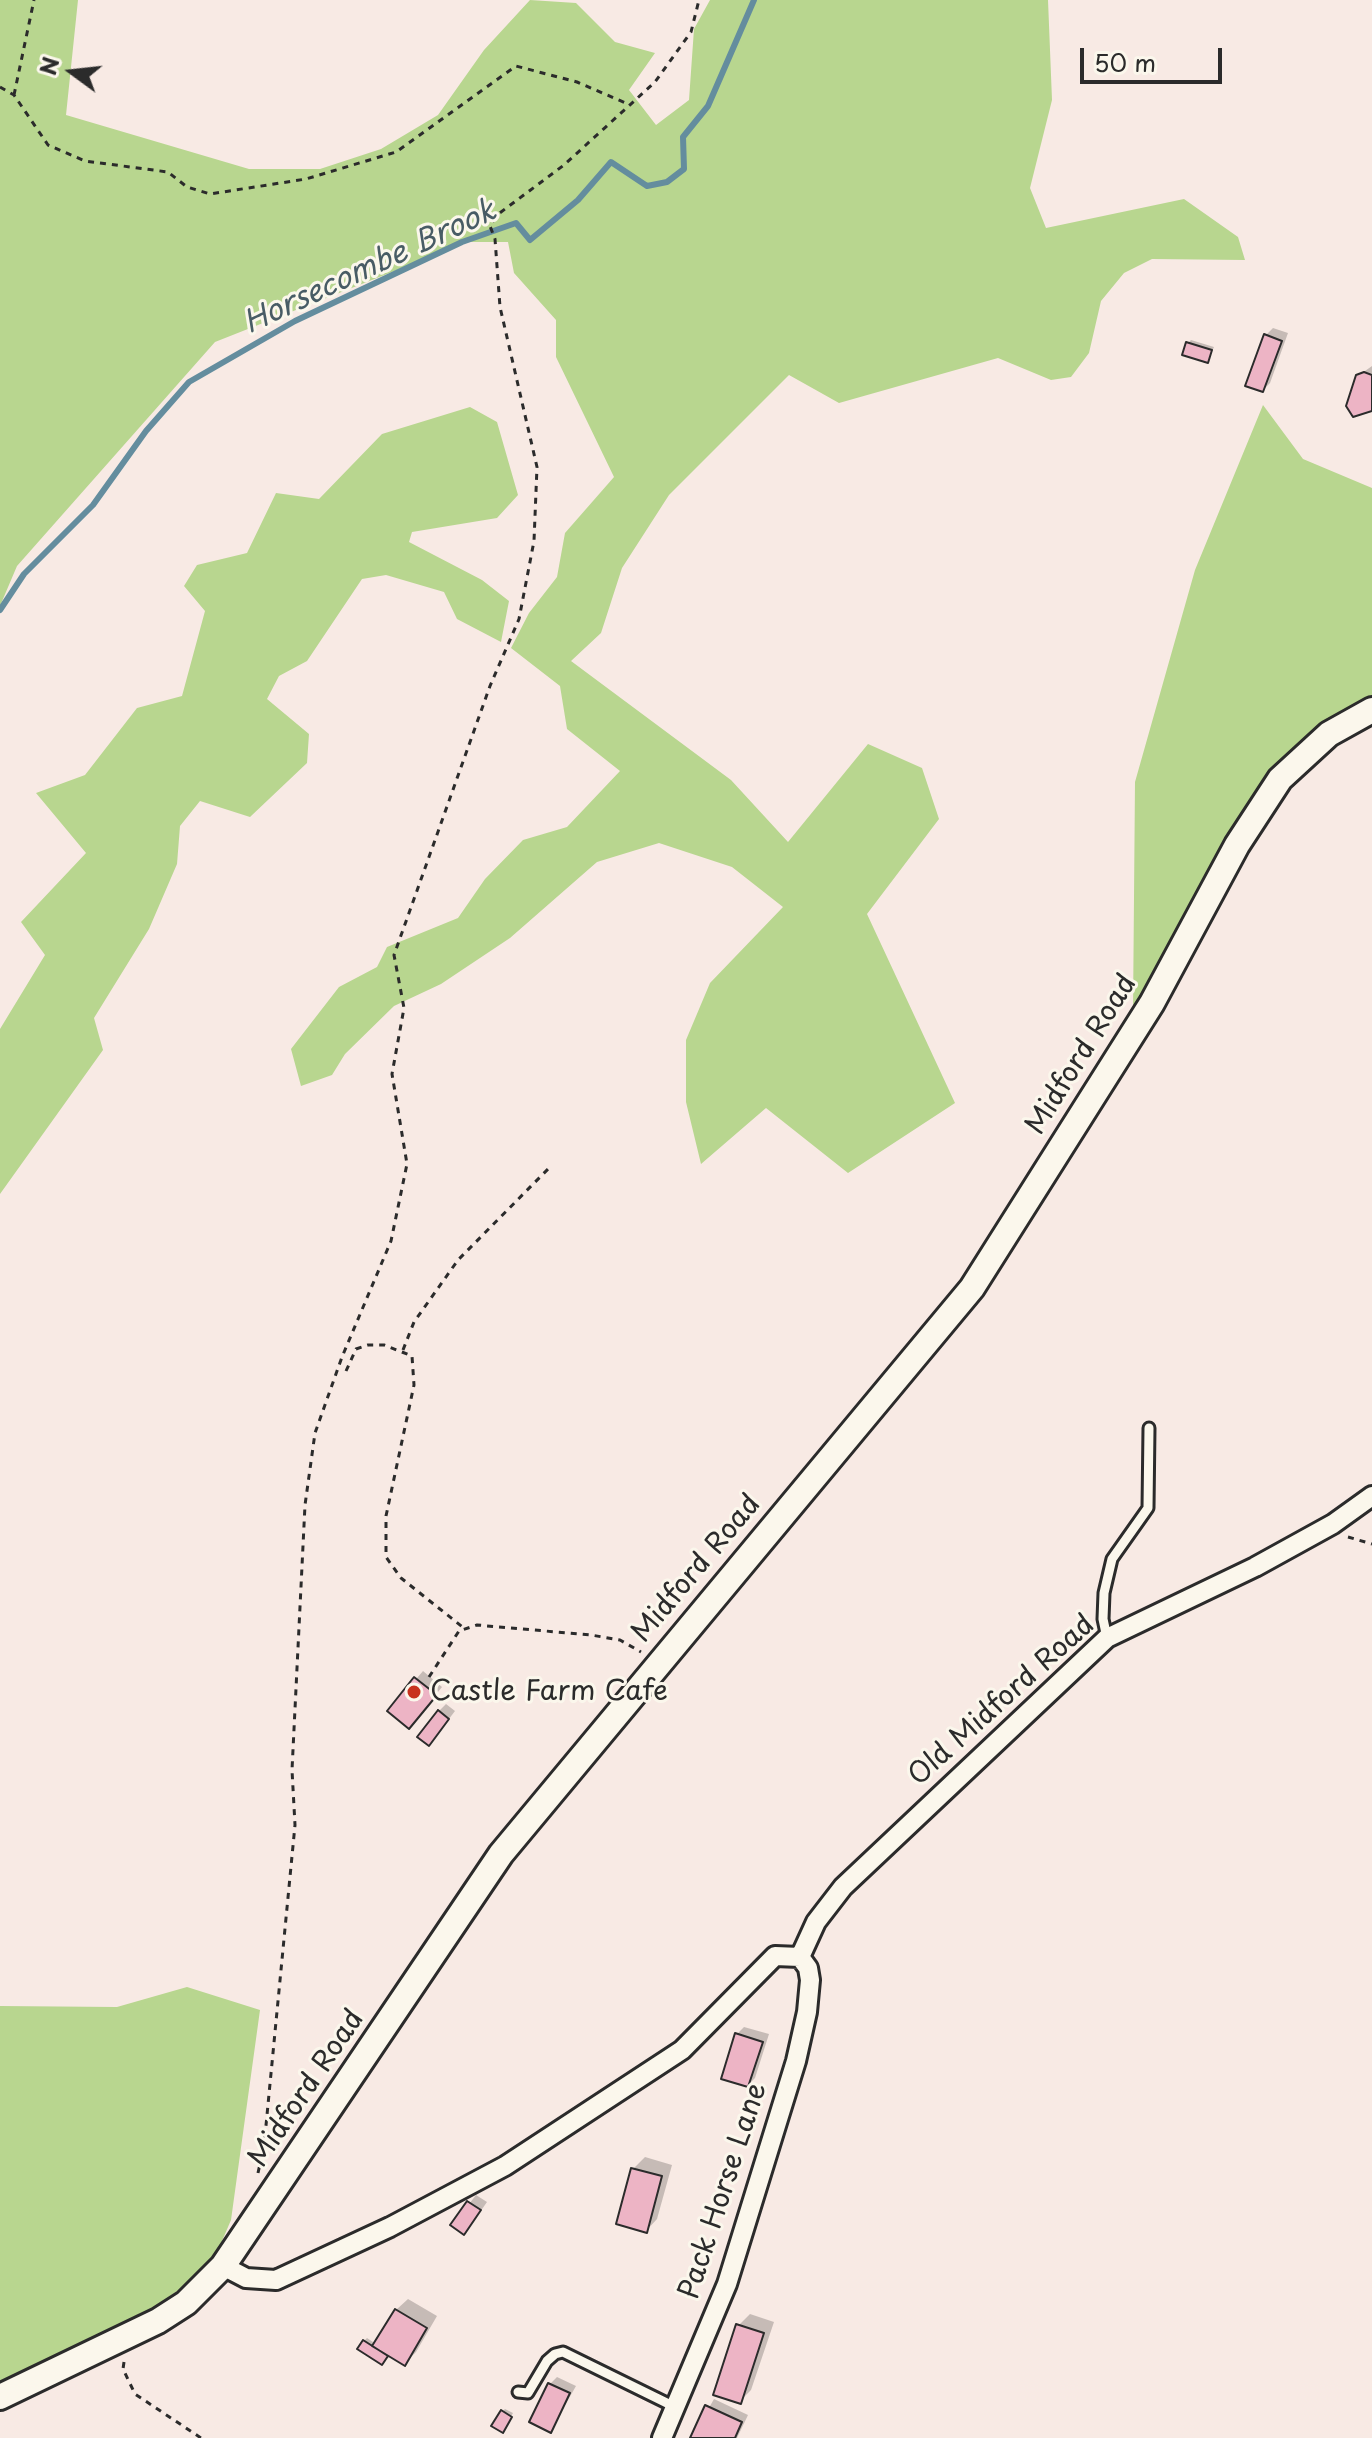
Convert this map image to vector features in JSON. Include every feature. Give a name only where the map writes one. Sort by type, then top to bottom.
[{"type":"main road","name":"Midford Road","points":[[0,2397],[121,2339],[186,2303],[223,2266],[501,1854],[972,1288],[1152,1003],[1237,845],[1280,779],[1329,734],[1372,710]]},
{"type":"street","name":"Old Midford Road","points":[[800,1957],[816,1922],[843,1887],[1107,1638],[1333,1524],[1372,1496]]},
{"type":"street","points":[[223,2266],[246,2278],[276,2280],[390,2227],[505,2166],[682,2050],[775,1956],[800,1957]]},
{"type":"street","name":"Pack Horse Lane","points":[[662,2438],[727,2284],[796,2061],[807,2012],[810,1980],[808,1968],[800,1957]]},
{"type":"lane","points":[[1107,1638],[1104,1593],[1112,1559],[1143,1516],[1150,1499],[1149,1428]]},
{"type":"lane","points":[[518,2392],[528,2393],[547,2361],[563,2352],[677,2408]]},
{"type":"path","points":[[14,95],[34,0]]},
{"type":"path","points":[[258,2173],[264,2146],[295,1825],[294,1723],[305,1505],[313,1447],[342,1357],[391,1241],[407,1164],[392,1074],[404,1008],[394,955],[490,686],[519,619],[534,541],[537,467],[500,307],[495,239],[490,226],[497,215],[564,165],[655,82],[691,32],[699,0]]},
{"type":"path","points":[[0,87],[14,95],[48,145],[85,161],[168,172],[187,187],[210,194],[306,179],[396,152],[516,66],[563,77],[628,104]]},
{"type":"path","points":[[403,1350],[414,1322],[458,1260],[549,1168]]},
{"type":"path","points":[[346,1371],[356,1349],[384,1345],[412,1356],[415,1370],[386,1516],[386,1557],[401,1578],[465,1629]]},
{"type":"path","points":[[1333,1524],[1351,1540],[1372,1544]]},
{"type":"path","points":[[429,1677],[459,1631],[477,1625],[620,1640],[657,1664]]},
{"type":"path","points":[[121,2339],[123,2369],[135,2394],[201,2438]]},
{"type":"green space","points":[[0,0],[78,0],[66,115],[249,169],[320,169],[381,149],[438,115],[484,50],[530,0],[576,3],[615,42],[655,53],[629,90],[656,125],[689,100],[694,29],[710,0],[1048,0],[1052,100],[1030,188],[1046,228],[1184,199],[1238,237],[1245,260],[1152,259],[1124,273],[1101,301],[1089,353],[1071,377],[1051,380],[998,358],[839,403],[789,375],[669,495],[622,568],[601,633],[571,661],[731,780],[788,842],[868,744],[922,768],[939,819],[867,914],[955,1103],[848,1173],[766,1108],[701,1164],[686,1102],[686,1040],[710,983],[783,907],[732,867],[659,843],[597,862],[510,938],[441,984],[394,1006],[345,1054],[332,1075],[301,1086],[291,1049],[339,987],[377,967],[387,947],[458,918],[485,879],[523,840],[567,827],[620,771],[567,729],[560,686],[511,648],[529,613],[557,577],[565,533],[614,477],[556,357],[556,320],[514,273],[508,242],[468,242],[215,342],[17,566],[0,606]]},
{"type":"green space","points":[[1263,405],[1303,459],[1372,488],[1372,723],[1310,761],[1133,1012],[1135,782],[1195,570]]},
{"type":"green space","points":[[470,407],[497,422],[518,495],[497,518],[412,532],[409,542],[482,580],[509,601],[501,642],[457,619],[444,592],[386,575],[362,579],[307,661],[279,676],[267,699],[309,734],[307,763],[250,817],[200,801],[180,826],[177,864],[149,929],[94,1018],[103,1050],[0,1194],[0,1029],[45,955],[21,922],[86,853],[36,793],[85,775],[137,708],[182,696],[205,611],[184,586],[197,565],[247,553],[276,493],[319,499],[382,434]]},
{"type":"green space","points":[[187,1987],[260,2010],[231,2220],[216,2255],[180,2289],[135,2321],[0,2384],[0,2006],[117,2007]]},
{"type":"building","points":[[1264,334],[1282,341],[1263,392],[1245,386]]},
{"type":"building","points":[[1186,342],[1212,350],[1208,363],[1182,355]]},
{"type":"building","points":[[1364,372],[1372,375],[1372,411],[1353,417],[1346,406],[1356,375]]},
{"type":"building","points":[[414,1677],[437,1695],[409,1729],[387,1711]]},
{"type":"building","points":[[438,1710],[449,1719],[429,1746],[417,1737]]},
{"type":"building","points":[[735,2033],[763,2042],[748,2087],[721,2079]]},
{"type":"building","points":[[631,2168],[662,2176],[647,2233],[616,2224]]},
{"type":"building","points":[[467,2201],[481,2210],[464,2235],[450,2225]]},
{"type":"building","points":[[395,2309],[427,2328],[405,2366],[372,2346]]},
{"type":"building","points":[[736,2324],[764,2333],[741,2404],[713,2395]]},
{"type":"building","points":[[363,2340],[388,2356],[382,2365],[357,2349]]},
{"type":"building","points":[[548,2383],[570,2393],[551,2433],[529,2422]]},
{"type":"building","points":[[705,2405],[742,2422],[735,2438],[690,2438]]},
{"type":"building","points":[[501,2410],[512,2417],[503,2433],[491,2426]]},
{"type":"waterway","name":"Horsecombe Brook","points":[[0,610],[24,574],[93,505],[146,431],[189,382],[295,321],[462,242],[516,223],[530,240],[578,200],[611,162],[647,186],[667,182],[684,169],[683,137],[708,106],[754,0]]},
{"type":"place","name":"Castle Farm Cafe","points":[[414,1692]]}]
